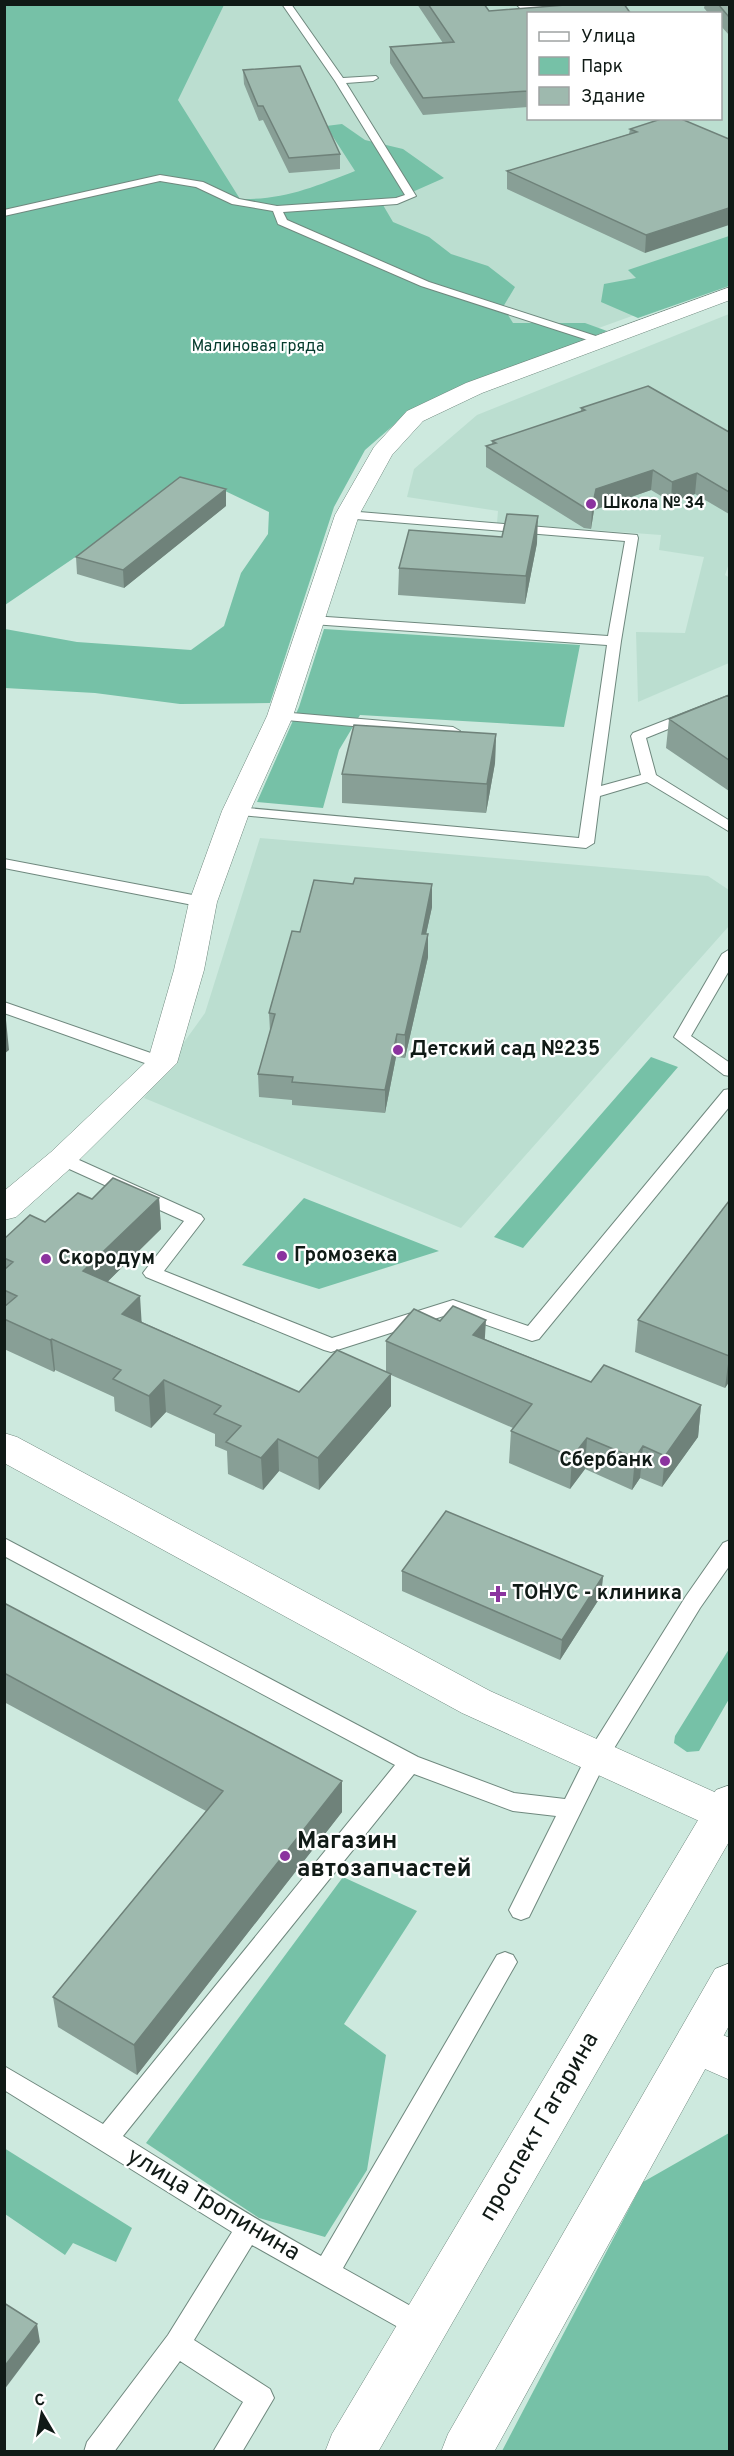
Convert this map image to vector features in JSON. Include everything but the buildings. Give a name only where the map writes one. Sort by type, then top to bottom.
[{"type":"street","points":[[4,1209],[62,1159],[162,1063],[189,970],[202,902],[236,811],[280,716],[346,515],[382,452],[415,416],[474,388],[729,293]]},
{"type":"street","points":[[4,1446],[476,1702],[597,1757],[727,1811]]},
{"type":"street","name":"проспект Гагарина","points":[[350,2451],[727,1811]]},
{"type":"street","points":[[466,2451],[712,2052],[729,1982]]},
{"type":"lane","points":[[4,213],[160,178],[199,184],[236,202],[277,209],[296,204],[397,201],[411,196],[340,81],[286,4]]},
{"type":"lane","points":[[520,4],[522,7],[553,4]]},
{"type":"lane","points":[[340,81],[373,78]]},
{"type":"lane","points":[[277,209],[282,222],[425,284],[601,341]]},
{"type":"lane","points":[[236,811],[586,843],[614,641],[632,538],[346,515]]},
{"type":"lane","points":[[312,620],[614,641]]},
{"type":"lane","points":[[729,699],[638,736],[649,777],[729,828]]},
{"type":"lane","points":[[280,716],[461,732]]},
{"type":"lane","points":[[593,793],[649,777]]},
{"type":"lane","points":[[4,862],[202,902]]},
{"type":"lane","points":[[729,954],[682,1036],[729,1071]]},
{"type":"lane","points":[[4,1007],[162,1063]]},
{"type":"lane","points":[[62,1159],[195,1219],[152,1273],[331,1345],[453,1306],[532,1334],[729,1094]]},
{"type":"lane","points":[[4,1546],[410,1763],[513,1802],[571,1809]]},
{"type":"lane","points":[[521,1910],[597,1757],[729,1548]]},
{"type":"lane","points":[[106,2139],[410,1763]]},
{"type":"lane","points":[[326,2273],[505,1962]]},
{"type":"lane","name":"улица Тропинина","points":[[4,2077],[248,2229],[423,2327]]},
{"type":"lane","points":[[97,2451],[177,2343],[248,2229]]},
{"type":"lane","points":[[177,2343],[261,2398],[226,2451]]},
{"type":"shaded area","points":[[224,5],[729,5],[729,281],[546,347],[233,215],[177,100]]},
{"type":"shaded area","name":"Школа № 34","points":[[729,314],[730,560],[725,575],[730,578],[729,663],[638,702],[636,632],[685,633],[704,557],[659,550],[661,535],[497,523],[498,511],[407,497],[414,469],[477,415]]},
{"type":"shaded area","name":"Детский сад №235","points":[[260,838],[708,876],[729,890],[729,926],[461,1228],[144,1098],[205,1013]]},
{"type":"green space","name":"Малиновая гряда","points":[[4,5],[224,5],[178,100],[240,199],[285,195],[355,171],[326,126],[342,124],[365,140],[403,149],[444,178],[383,205],[393,222],[429,237],[451,254],[488,266],[515,287],[503,307],[513,323],[585,323],[607,331],[411,410],[365,450],[334,507],[270,703],[180,704],[95,693],[5,688],[5,629],[77,642],[191,650],[224,626],[241,573],[268,534],[269,512],[223,490],[181,485],[5,605]]},
{"type":"green space","points":[[729,236],[729,286],[638,318],[601,302],[604,284],[636,278],[628,270]]},
{"type":"green space","points":[[324,629],[580,645],[564,727],[360,715],[339,750],[323,808],[257,802],[299,707]]},
{"type":"green space","points":[[651,1057],[678,1067],[523,1248],[494,1237]]},
{"type":"green space","points":[[304,1198],[439,1251],[319,1289],[242,1265]]},
{"type":"green space","points":[[729,1649],[729,1699],[699,1751],[687,1752],[674,1743],[675,1736]]},
{"type":"green space","points":[[343,1877],[417,1911],[344,2024],[386,2055],[367,2170],[325,2237],[259,2218],[146,2143]]},
{"type":"green space","points":[[729,2133],[729,2451],[502,2451],[643,2182]]},
{"type":"green space","points":[[4,2148],[132,2228],[116,2262],[73,2243],[65,2255],[5,2214]]},
{"type":"place","name":"Школа № 34","points":[[591,504]]},
{"type":"place","name":"Детский сад №235","points":[[398,1050]]},
{"type":"place","name":"Громозека","points":[[282,1256]]},
{"type":"place","name":"Скородум","points":[[46,1259]]},
{"type":"place","name":"Сбербанк","points":[[665,1461]]},
{"type":"place","name":"ТОНУС - клиника","points":[[498,1594]]},
{"type":"place","name":"Магазин автозапчастей","points":[[285,1856]]}]
